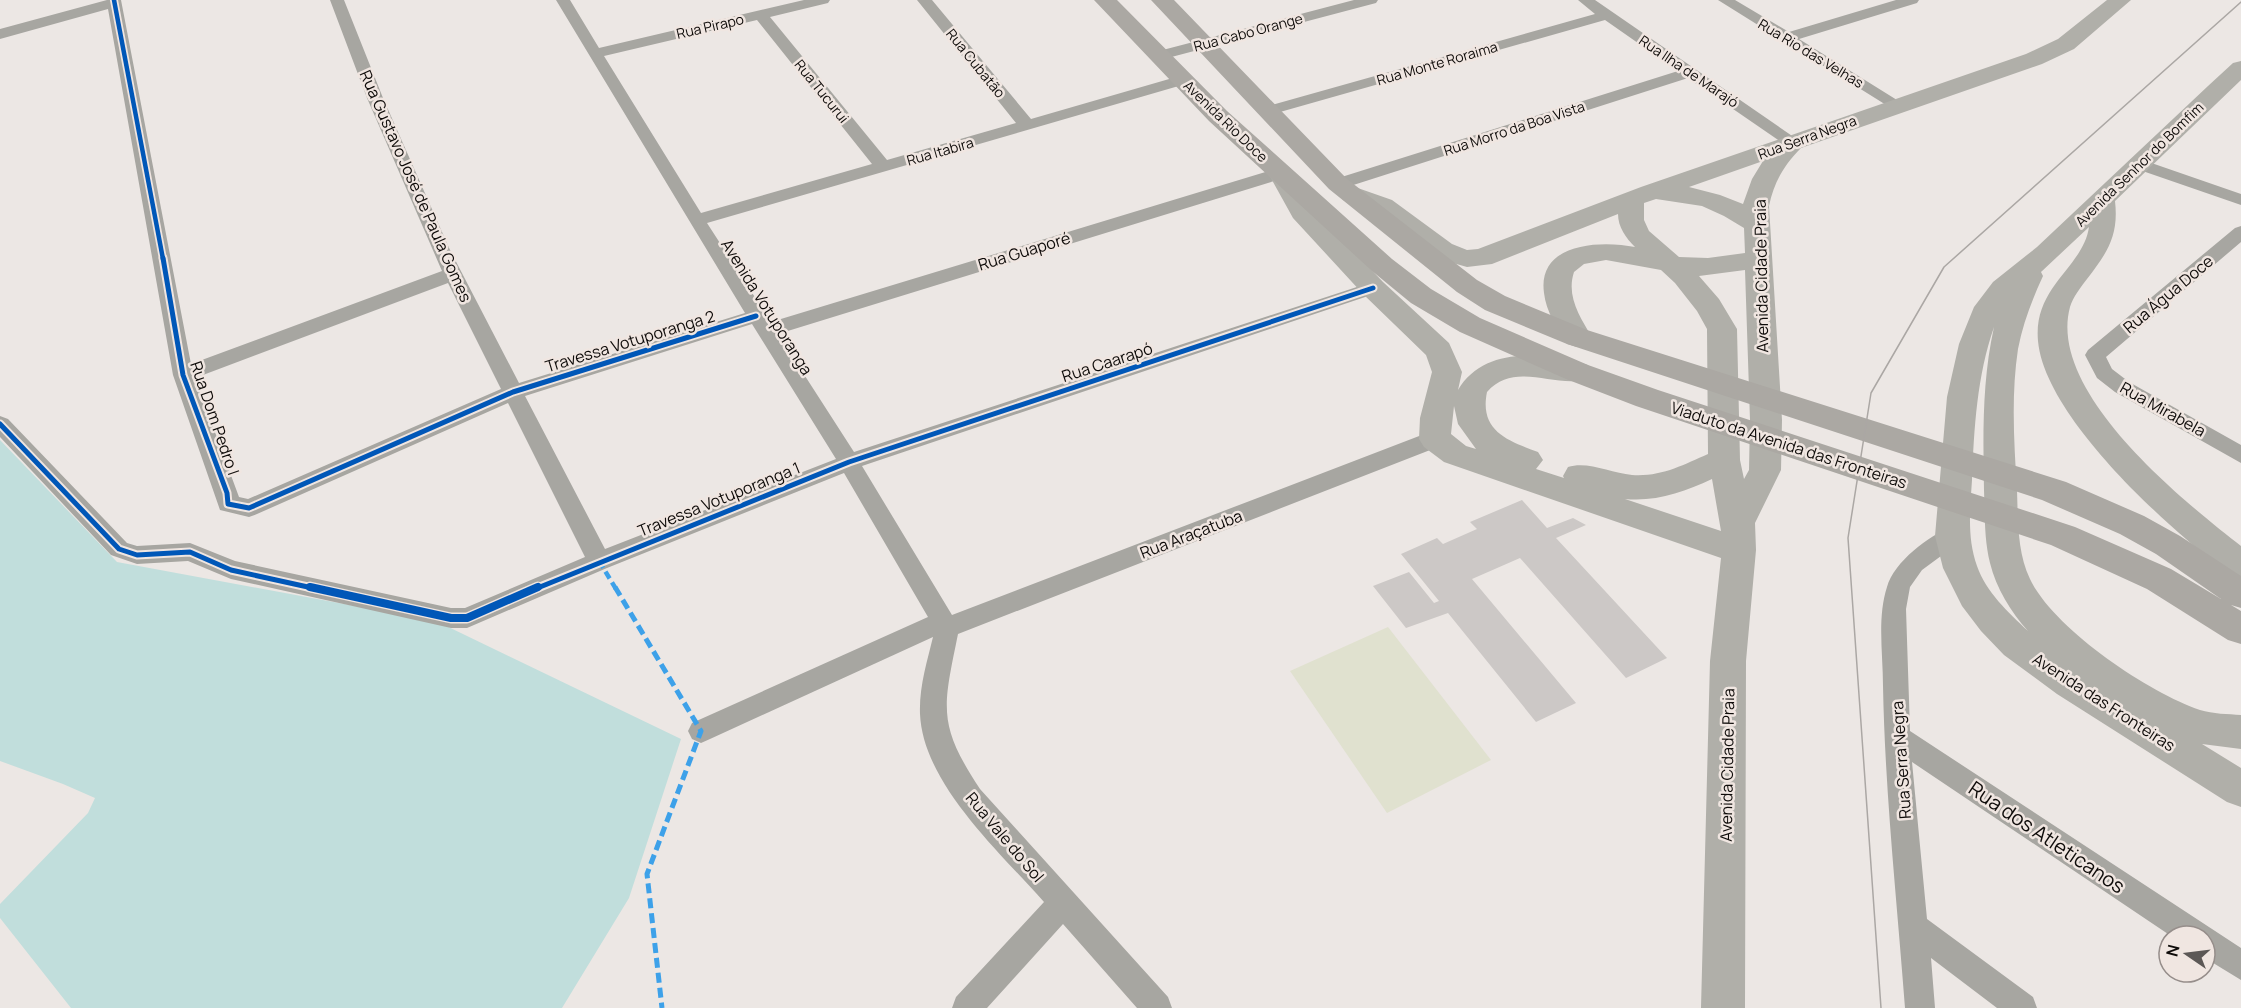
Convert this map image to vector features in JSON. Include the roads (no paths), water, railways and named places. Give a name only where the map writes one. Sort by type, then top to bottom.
[{"type":"main road","name":"Avenida Rio Doce","points":[[1106,0],[1218,116],[1351,236]]},
{"type":"main road","points":[[1162,0],[1345,189],[1467,286],[1520,315],[1577,337],[2054,491],[2132,525],[2168,545],[2241,594]]},
{"type":"main road","name":"Rua Serra Negra","points":[[1345,189],[1386,207],[1442,252],[1460,259],[1482,258],[1641,196],[2053,51],[2082,33],[2117,1]]},
{"type":"main road","name":"Avenida Senhor do Bomfim","points":[[2037,262],[2137,163],[2241,68]]},
{"type":"main road","name":"Avenida Cidade Praia","points":[[1738,536],[1765,470],[1766,420],[1756,206],[1762,181],[1772,165],[1792,142]]},
{"type":"main road","points":[[1281,173],[1302,212],[1373,288],[1439,350],[1445,361],[1447,372],[1436,418],[1435,439],[1455,454],[1738,536]]},
{"type":"main road","points":[[1641,196],[1703,197],[1731,206],[1756,224]]},
{"type":"main road","name":"Avenida Cidade Praia","points":[[1641,196],[1631,220],[1638,235],[1672,264],[1709,306],[1722,329],[1724,460],[1738,536],[1728,662],[1723,1008]]},
{"type":"main road","points":[[2103,198],[2105,221],[2103,233],[2096,248],[2057,305],[2053,319],[2052,336],[2067,382],[2092,424],[2131,469],[2241,565]]},
{"type":"main road","name":"Viaduto da Avenida das Fronteiras","points":[[1351,236],[1382,266],[1431,302],[1470,325],[1577,372],[1647,398],[2063,536],[2159,579],[2241,629]]},
{"type":"main road","points":[[1577,337],[1558,299],[1557,276],[1566,262],[1581,254],[1599,251],[1626,253],[1672,264],[1719,267],[1759,258]]},
{"type":"main road","points":[[2037,262],[2009,319],[1998,395],[2002,543],[2008,568],[2018,591],[2048,630],[2101,673],[2155,706],[2193,724],[2241,732]]},
{"type":"main road","name":"Avenida das Fronteiras","points":[[2037,262],[2017,274],[2001,289],[1987,309],[1974,344],[1964,388],[1952,536],[1954,553],[1966,582],[1978,601],[2013,640],[2037,661],[2241,789]]},
{"type":"main road","points":[[1577,372],[1530,366],[1508,367],[1485,375],[1471,391],[1468,400],[1472,422],[1488,443],[1501,452],[1618,486],[1650,487],[1667,484],[1724,460]]},
{"type":"street","name":"Rua Gustavo José de Paula Gomes","points":[[337,0],[375,98],[453,274],[599,561]]},
{"type":"street","name":"Avenida Votuporanga","points":[[563,0],[696,220],[849,462],[945,624]]},
{"type":"street","name":"Rua Pirapo","points":[[596,53],[823,0]]},
{"type":"street","name":"Rua Cubatão","points":[[924,0],[1028,126]]},
{"type":"street","name":"Rua Cabo Orange","points":[[1160,55],[1371,0]]},
{"type":"street","name":"Rua Ilha de Marajó","points":[[1585,0],[1792,142]]},
{"type":"street","name":"Rua Rio das Velhas","points":[[1725,0],[1897,105]]},
{"type":"street","points":[[1786,38],[1912,0]]},
{"type":"street","points":[[0,34],[114,2]]},
{"type":"street","name":"Rua Dom Pedro I","points":[[114,2],[183,375],[227,493],[228,504],[237,508],[249,508],[261,504],[513,392]]},
{"type":"street","name":"Rua Tucurui","points":[[760,14],[884,167]]},
{"type":"street","name":"Rua Monte Roraima","points":[[1267,111],[1606,15]]},
{"type":"street","name":"Rua Morro da Boa Vista","points":[[1345,189],[1690,72]]},
{"type":"street","name":"Rua Itabira","points":[[696,220],[1183,80]]},
{"type":"street","points":[[2137,163],[2241,200]]},
{"type":"street","name":"Rua Guaporé","points":[[761,323],[1281,173]]},
{"type":"street","name":"Rua Água Doce","points":[[2095,355],[2241,232]]},
{"type":"street","points":[[183,375],[453,274]]},
{"type":"street","name":"Rua Caarapó","points":[[849,462],[1373,288]]},
{"type":"street","name":"Travessa Votuporanga 2","points":[[513,392],[761,323]]},
{"type":"street","name":"Rua Mirabela","points":[[2095,355],[2104,373],[2122,387],[2241,455]]},
{"type":"street","name":"Travessa Votuporanga 1","points":[[0,424],[119,549],[137,555],[190,552],[231,570],[451,618],[467,618],[599,561],[849,462]]},
{"type":"street","name":"Rua Araçatuba","points":[[701,731],[945,624],[1435,439]]},
{"type":"street","name":"Rua Serra Negra","points":[[1920,1008],[1897,737],[1896,597],[1899,585],[1914,563],[1952,536]]},
{"type":"street","name":"Rua Vale do Sol","points":[[945,624],[933,699],[935,728],[946,760],[970,798],[1157,1008]]},
{"type":"street","name":"Rua dos Atleticanos","points":[[1897,737],[2179,924]]},
{"type":"street","points":[[967,1008],[1062,904]]},
{"type":"street","points":[[1915,928],[2022,1008]]},
{"type":"street","points":[[2217,949],[2241,965]]},
{"type":"water","points":[[0,440],[117,562],[436,621],[681,739],[629,898],[562,1008],[71,1008],[0,918],[0,904],[88,813],[95,798],[0,761]]},
{"type":"tram line","points":[[1881,1008],[1848,538],[1871,393],[1944,267],[2241,2]]}]
